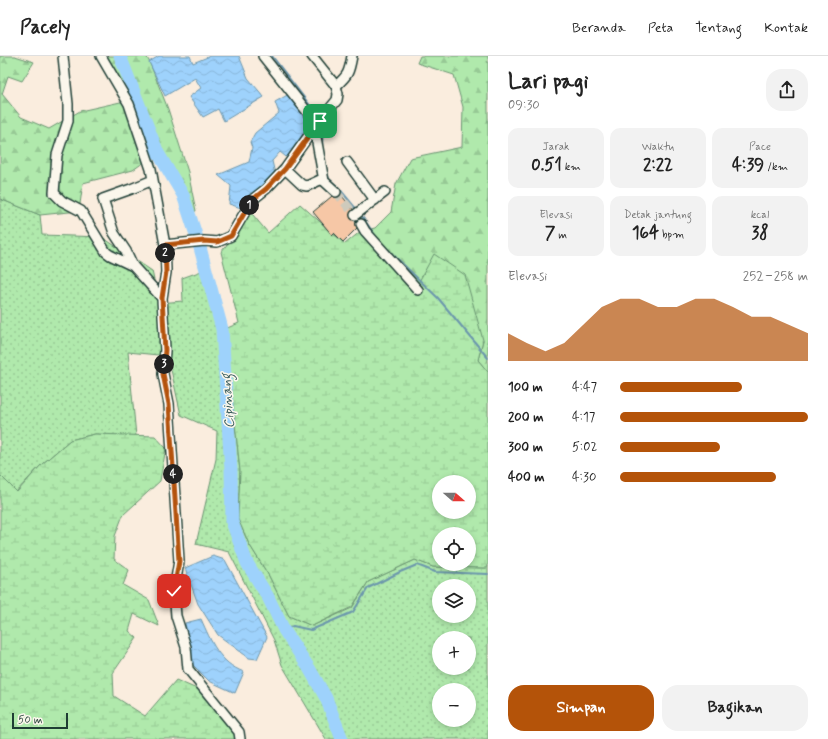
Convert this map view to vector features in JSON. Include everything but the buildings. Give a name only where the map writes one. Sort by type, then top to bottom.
[{"type":"street","points":[[63,56],[68,104],[68,121],[56,155],[54,193],[62,201],[81,211],[106,252],[133,266]]},
{"type":"street","points":[[101,56],[129,104],[151,169],[165,245],[166,272],[162,298],[165,350],[163,374],[169,404],[179,561],[174,591],[176,616],[186,647],[188,669],[239,732],[240,739]]},
{"type":"street","points":[[263,56],[320,121]]},
{"type":"street","points":[[165,245],[186,242],[217,242],[231,236],[252,200],[266,189],[285,169],[337,100],[338,94],[336,86],[312,56]]},
{"type":"street","points":[[336,86],[350,70],[352,56]]},
{"type":"street","points":[[320,121],[316,137],[324,181],[336,192]]},
{"type":"street","points":[[347,162],[375,200]]},
{"type":"street","points":[[285,169],[302,185],[307,186],[320,180],[324,181]]},
{"type":"street","points":[[153,180],[131,190],[103,198],[114,233],[126,251],[133,266],[162,298]]},
{"type":"street","points":[[358,213],[385,192]]},
{"type":"street","points":[[361,224],[418,290]]},
{"type":"green space","points":[[0,56],[15,56],[34,62],[22,81],[8,76],[2,94],[21,117],[49,129],[80,111],[125,101],[104,56],[146,56],[168,109],[188,172],[196,211],[185,213],[177,192],[154,155],[133,170],[83,183],[79,211],[40,215],[0,199]]},
{"type":"green space","points":[[420,56],[488,56],[488,372],[478,360],[483,340],[416,288],[361,231],[375,228],[391,212],[396,184],[410,158],[462,147],[463,107],[454,75],[417,63]]},
{"type":"green space","points":[[0,199],[40,215],[42,235],[102,237],[152,271],[159,303],[183,301],[182,278],[210,268],[225,329],[240,471],[238,519],[249,544],[269,576],[289,616],[312,626],[352,608],[368,582],[415,560],[432,567],[432,571],[476,571],[476,568],[486,568],[488,566],[488,739],[326,739],[282,665],[274,640],[229,552],[196,544],[216,459],[217,431],[181,415],[168,356],[128,352],[136,436],[95,434],[70,440],[41,465],[16,492],[0,475]]},
{"type":"green space","points":[[300,204],[345,244],[361,231],[416,287],[434,254],[465,275],[483,340],[478,360],[488,372],[487,568],[476,568],[476,527],[432,527],[432,567],[415,560],[368,582],[352,607],[312,626],[289,616],[269,576],[249,544],[238,519],[240,471],[225,329],[239,323],[221,252],[233,237],[248,209],[268,233]]},
{"type":"green space","points":[[95,434],[155,436],[166,448],[160,481],[123,515],[115,536],[114,559],[129,570],[123,585],[149,600],[159,626],[134,614],[129,631],[137,638],[113,673],[114,696],[145,716],[176,680],[213,696],[241,739],[0,739],[0,475],[17,492],[41,465],[70,440]]},
{"type":"water","points":[[159,56],[190,56],[193,63],[210,56],[239,56],[248,78],[264,97],[224,121],[218,109],[203,117],[189,97],[201,88],[195,78],[165,96],[149,62]]},
{"type":"water","points":[[291,93],[314,120],[291,161],[280,152],[272,161],[275,174],[271,181],[252,195],[241,208],[229,204],[231,186],[218,175],[249,162],[252,148],[250,142],[255,133],[279,113],[275,102]]},
{"type":"water","points":[[213,556],[225,560],[267,637],[257,659],[249,658],[218,635],[198,604],[185,568]]},
{"type":"water","points":[[201,619],[212,643],[222,657],[235,668],[244,672],[235,693],[209,681],[192,664],[185,623]]},
{"type":"waterway","name":"Cipinang","points":[[120,56],[158,153],[183,195],[199,244],[222,329],[231,470],[232,522],[247,563],[268,597],[284,630],[309,668],[326,698],[342,739]]},
{"type":"waterway","points":[[272,56],[319,117]]},
{"type":"waterway","points":[[322,122],[322,148]]},
{"type":"waterway","points":[[327,172],[329,179],[338,187],[357,210]]},
{"type":"waterway","points":[[361,215],[377,238]]},
{"type":"waterway","points":[[382,244],[438,298],[488,358]]},
{"type":"waterway","points":[[284,630],[293,626],[311,630],[353,612],[368,588],[417,565],[435,572],[488,574]]},
{"type":"tunnel","points":[[336,192],[361,224]]},
{"type":"route","points":[[174,591],[179,561],[169,404],[163,374],[165,350],[162,298],[166,272],[165,245],[204,241],[217,242],[231,236],[252,200],[266,189],[285,169],[320,121]]}]
